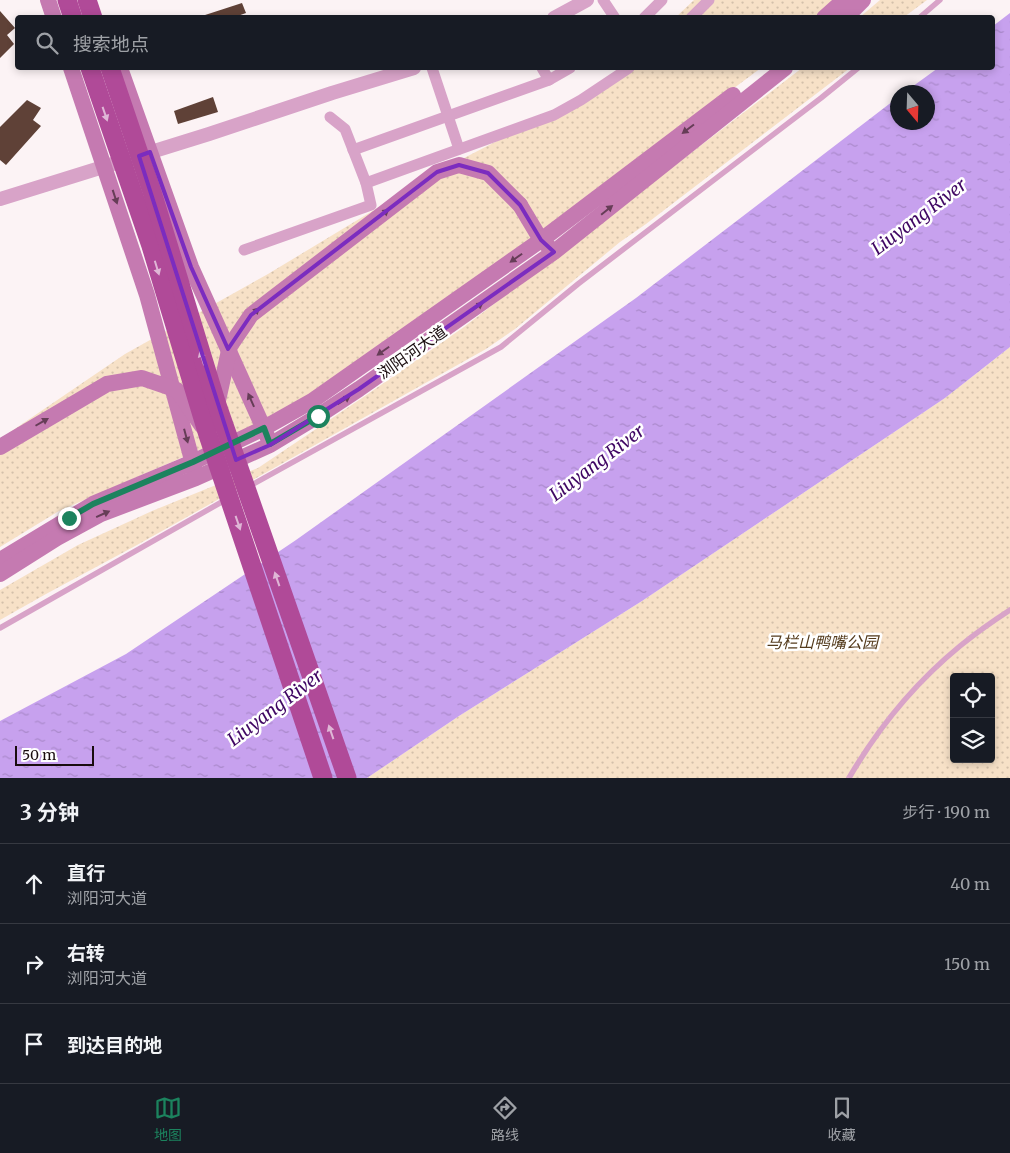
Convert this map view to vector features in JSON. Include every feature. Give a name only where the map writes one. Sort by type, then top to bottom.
[{"type":"highway","points":[[67,0],[72,15]]},
{"type":"highway","points":[[87,0],[92,15]]},
{"type":"highway","points":[[91,70],[151,246],[208,435],[323,778]]},
{"type":"highway","points":[[111,70],[152,192],[216,405],[347,778]]},
{"type":"main road","points":[[48,0],[53,15]]},
{"type":"main road","points":[[96,0],[101,15]]},
{"type":"main road","points":[[827,15],[844,0]]},
{"type":"main road","points":[[848,15],[863,0]]},
{"type":"main road","points":[[72,70],[147,295],[196,478]]},
{"type":"main road","points":[[121,70],[191,267],[270,444]]},
{"type":"main road","name":"浏阳河大道","points":[[0,560],[93,504],[193,462],[264,428],[312,402],[541,240],[765,70]]},
{"type":"main road","name":"浏阳河大道","points":[[0,574],[57,538],[102,514],[196,478],[270,444],[360,389],[554,252],[782,70]]},
{"type":"main road","points":[[216,405],[230,346],[251,315],[437,172],[459,165],[488,173],[520,205],[541,240],[554,252]]},
{"type":"main road","points":[[0,447],[107,384],[142,378],[177,390],[208,435]]},
{"type":"street","points":[[560,15],[587,0]]},
{"type":"street","points":[[603,0],[612,15]]},
{"type":"street","points":[[647,15],[662,0]]},
{"type":"street","points":[[695,15],[709,0]]},
{"type":"street","points":[[0,199],[407,70]]},
{"type":"street","points":[[433,70],[459,149]]},
{"type":"street","points":[[543,70],[549,80]]},
{"type":"street","points":[[353,150],[549,80],[566,70]]},
{"type":"street","points":[[366,183],[554,115],[627,70]]},
{"type":"street","points":[[244,250],[371,205],[366,183],[345,129],[330,117]]},
{"type":"lane","points":[[922,15],[940,0]]},
{"type":"lane","points":[[240,492],[501,347],[578,284],[814,104],[856,70]]},
{"type":"lane","points":[[0,628],[231,497]]},
{"type":"lane","points":[[849,778],[873,739],[891,715],[927,675],[960,645],[1010,610]]},
{"type":"highlighted area","points":[[150,152],[191,267],[228,349],[251,315],[437,172],[459,165],[488,173],[520,205],[541,240],[554,252],[359,389],[270,445],[236,460],[139,156]]},
{"type":"green space","points":[[694,0],[837,0],[822,15],[678,15]]},
{"type":"green space","points":[[880,0],[927,0],[907,15],[862,15]]},
{"type":"green space","points":[[619,70],[758,70],[312,401],[59,511],[0,547],[0,439],[125,354],[268,274],[437,172],[599,88]]},
{"type":"green space","points":[[799,70],[847,70],[620,242],[515,329],[486,349],[0,620],[0,590],[78,545],[152,511],[258,468],[464,327]]},
{"type":"green space","name":"马栏山鸭嘴公园","points":[[1010,347],[1010,778],[367,778],[459,716],[642,601],[945,398]]},
{"type":"water","name":"Liuyang River","points":[[1010,13],[1010,347],[945,398],[642,601],[459,716],[367,778],[0,778],[0,721],[126,654],[296,540],[636,298],[890,103],[890,130],[935,130],[935,85],[915,85],[935,70],[995,70],[995,24]]},
{"type":"building","points":[[242,3],[246,13],[240,15],[205,15]]},
{"type":"building","points":[[0,11],[15,28],[7,35],[14,44],[0,58]]},
{"type":"building","points":[[213,97],[218,112],[178,124],[174,111]]},
{"type":"building","points":[[27,100],[41,108],[33,120],[41,126],[6,165],[0,160],[0,127]]},
{"type":"route","points":[[69,518],[93,504],[193,462],[264,428],[270,444],[318,416]]}]
